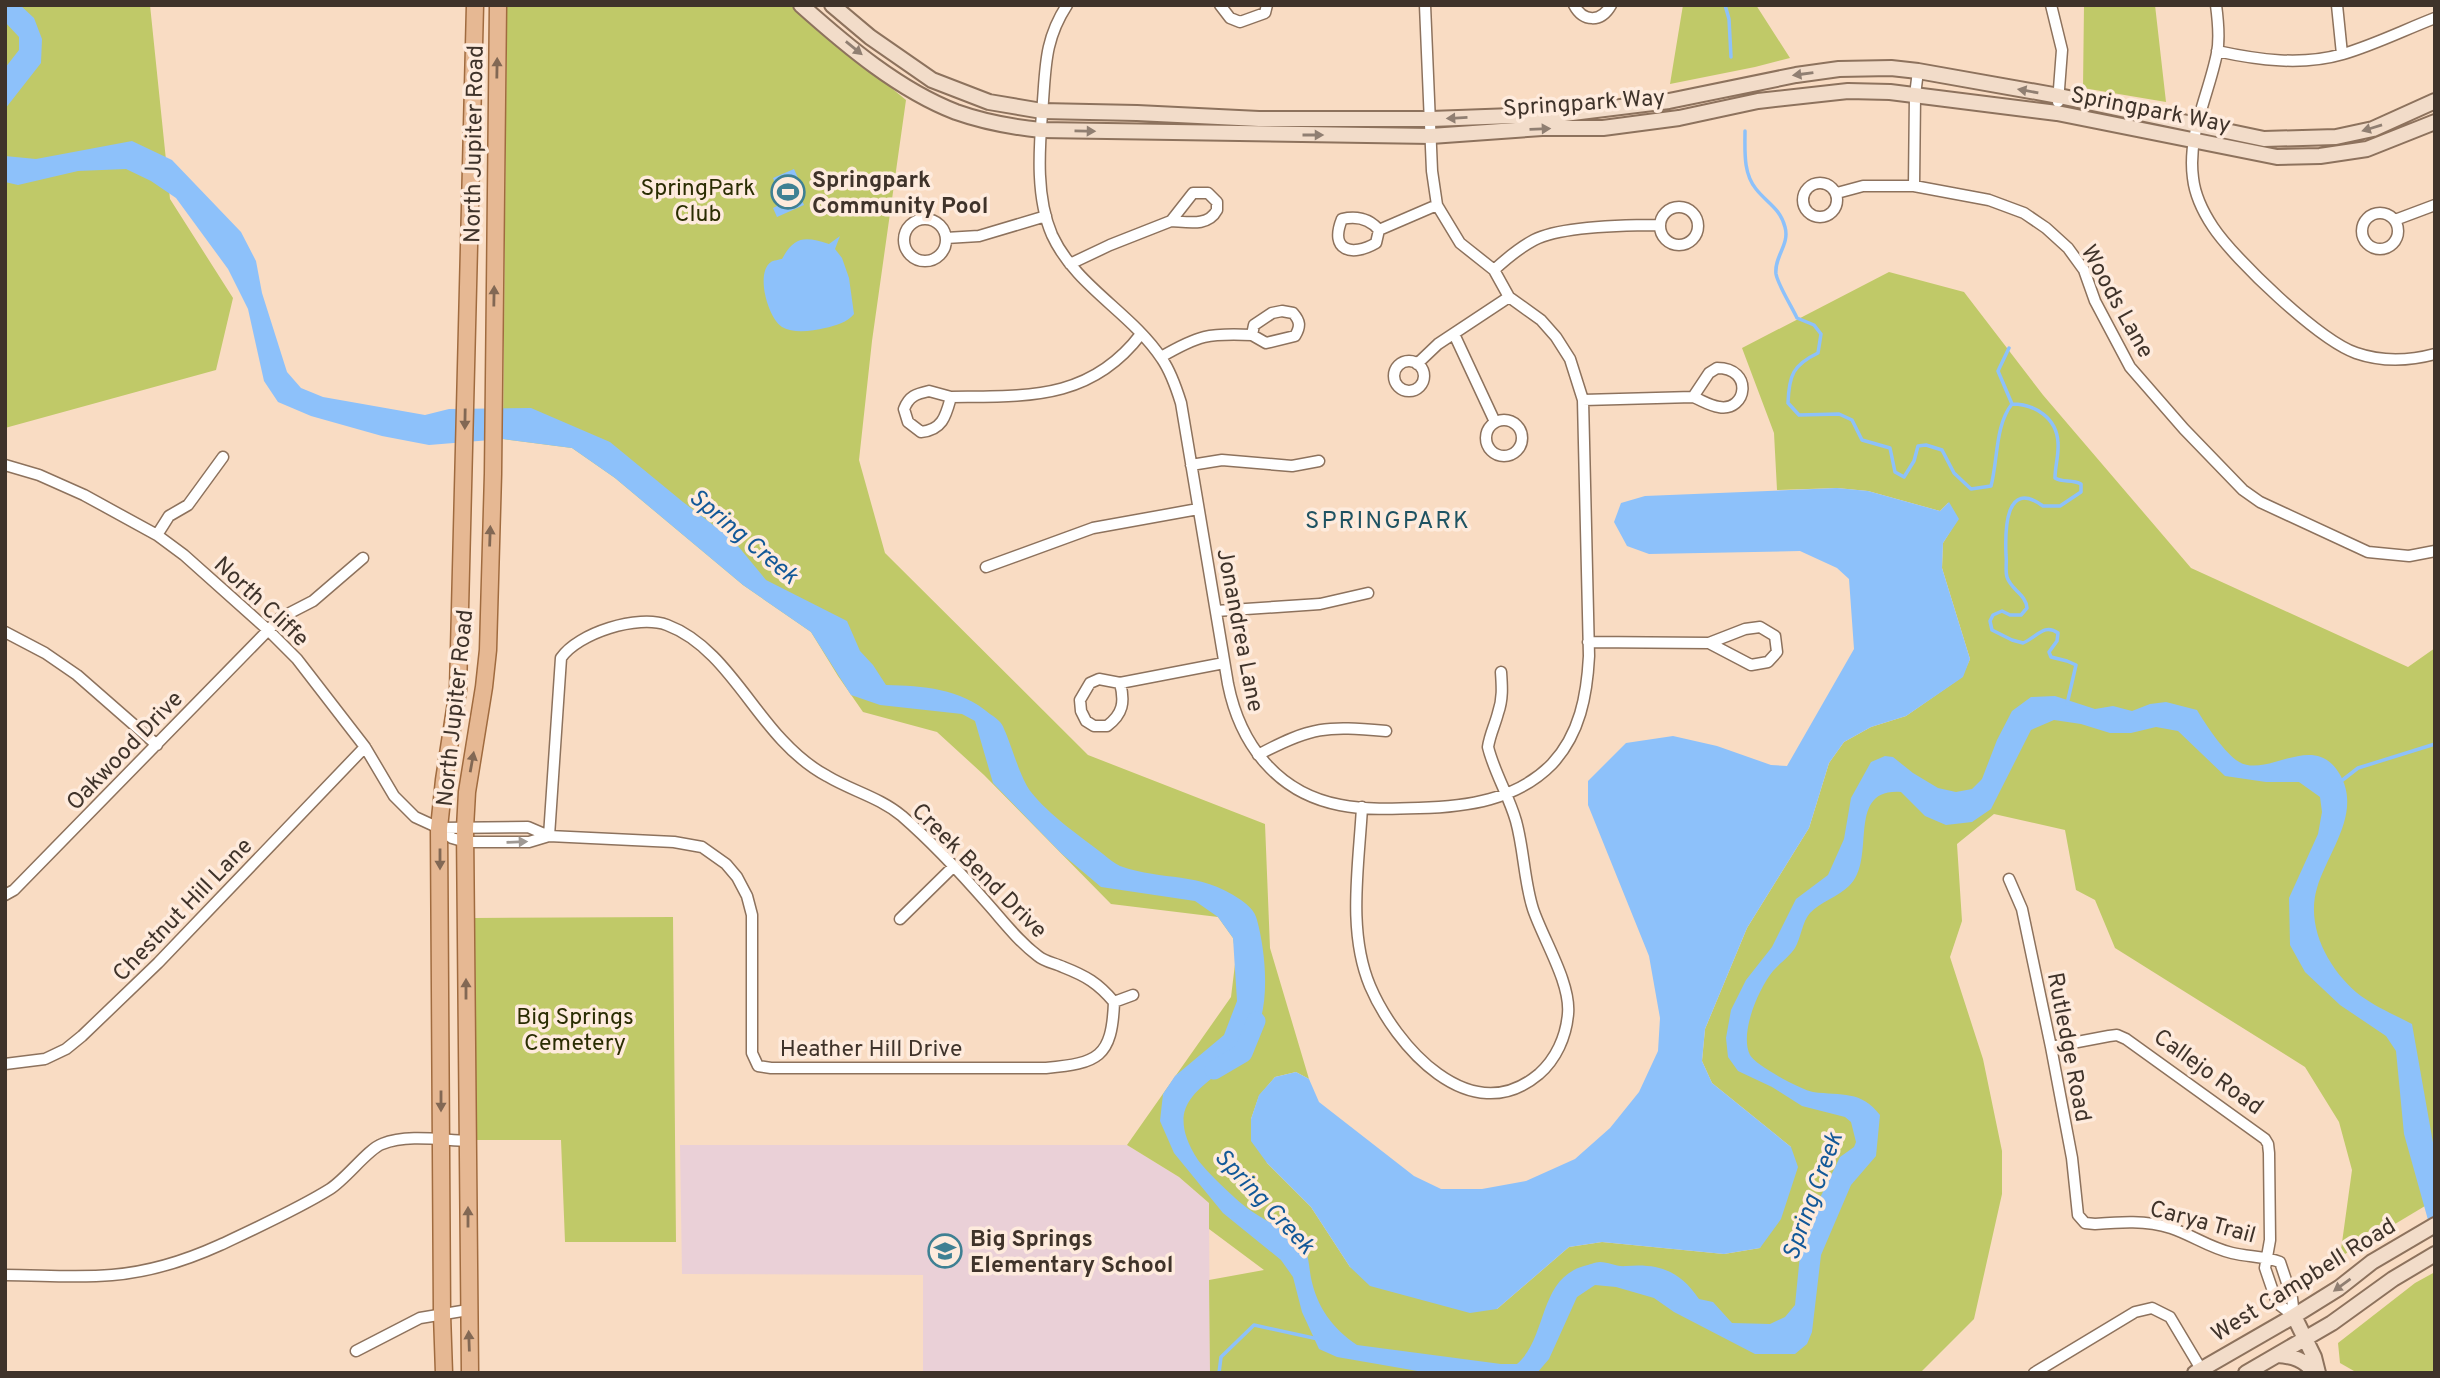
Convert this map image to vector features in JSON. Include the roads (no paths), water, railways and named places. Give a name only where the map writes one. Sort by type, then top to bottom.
[{"type":"main road","name":"North Jupiter Road","points":[[444,1373],[439,828],[458,690],[475,5]]},
{"type":"main road","name":"North Jupiter Road","points":[[470,1373],[465,835],[467,792],[488,650],[493,474],[498,5]]},
{"type":"main road","points":[[473,127],[496,128]]},
{"type":"street","name":"Springpark Way","points":[[832,5],[870,37],[932,80],[989,102],[1042,111],[1259,119],[1430,119],[1564,114],[1702,95],[1796,75],[1839,69],[1891,68],[2059,96],[2277,157],[2320,156],[2367,149],[2435,122]]},
{"type":"street","name":"Jonandrea Lane","points":[[1068,5],[1054,25],[1047,52],[1041,130],[1041,187],[1046,216],[1053,236],[1070,264],[1141,334],[1161,356],[1170,372],[1181,402],[1224,663],[1237,718],[1258,755],[1276,774],[1307,795],[1334,804],[1362,807],[1451,807],[1491,800],[1532,780],[1550,765],[1571,737],[1586,693],[1588,642],[1583,400],[1570,359],[1556,337],[1541,320],[1509,297],[1494,270],[1460,243],[1437,205],[1430,136],[1425,5]]},
{"type":"street","points":[[1220,5],[1230,18],[1240,22],[1265,13],[1266,5]]},
{"type":"street","points":[[1574,5],[1579,13],[1588,18],[1598,18],[1606,13],[1611,5]]},
{"type":"street","points":[[2051,5],[2062,50],[2057,113]]},
{"type":"street","points":[[2216,5],[2217,51],[2196,133],[2193,178],[2200,205],[2213,227],[2276,294],[2314,326],[2354,352],[2384,359],[2413,360],[2435,354]]},
{"type":"street","points":[[2337,5],[2342,54]]},
{"type":"street","name":"Springpark Way","points":[[807,7],[876,65],[930,100],[985,121],[1041,130],[1430,136],[1542,128],[1603,128],[1679,118],[1758,101],[1848,91],[1915,95],[2196,133],[2264,139],[2336,137],[2372,129],[2435,102]]},
{"type":"street","points":[[2217,51],[2248,58],[2318,58],[2342,54],[2435,18]]},
{"type":"street","points":[[1914,186],[1915,95],[1918,71]]},
{"type":"street","name":"Woods Lane","points":[[1837,193],[1863,186],[1914,186],[1989,200],[2024,213],[2068,248],[2084,270],[2095,302],[2130,367],[2184,429],[2243,490],[2260,502],[2368,552],[2409,556],[2435,551]]},
{"type":"street","points":[[1070,264],[1171,221],[1199,223],[1208,220],[1217,210],[1217,202],[1208,193],[1193,193],[1171,221]]},
{"type":"street","points":[[1379,230],[1437,205]]},
{"type":"street","points":[[2395,220],[2435,205]]},
{"type":"street","points":[[946,238],[979,236],[1046,216]]},
{"type":"street","points":[[925,218],[935,221],[943,228],[946,238],[945,248],[939,256],[929,261],[910,256],[904,247],[903,237],[907,227],[925,218]]},
{"type":"street","points":[[1494,270],[1515,252],[1536,239],[1551,234],[1619,225],[1660,225]]},
{"type":"street","points":[[1418,364],[1438,344],[1509,297]]},
{"type":"street","points":[[1161,356],[1183,344],[1215,333],[1252,335],[1266,343],[1288,339],[1295,336],[1299,321],[1293,313],[1272,313],[1254,325],[1252,335]]},
{"type":"street","points":[[951,397],[946,416],[939,426],[921,432],[908,422],[904,409],[908,399],[918,393],[929,391],[951,397],[1028,396],[1052,393],[1079,383],[1126,351],[1141,334]]},
{"type":"street","points":[[1454,334],[1495,422]]},
{"type":"street","points":[[1583,400],[1693,397],[1720,408],[1730,407],[1738,400],[1742,381],[1728,368],[1717,368],[1709,373],[1693,397]]},
{"type":"street","points":[[157,535],[169,516],[188,505],[223,457]]},
{"type":"street","points":[[1191,464],[1222,460],[1292,466],[1319,461]]},
{"type":"street","name":"North Cliffe","points":[[5,465],[39,475],[84,495],[157,535],[184,555],[298,659],[365,747],[404,807],[415,817],[439,828]]},
{"type":"street","points":[[986,567],[1093,528],[1198,509]]},
{"type":"street","name":"Oakwood Drive","points":[[5,895],[14,890],[280,618],[313,601],[363,558]]},
{"type":"street","points":[[1216,611],[1320,604],[1368,593]]},
{"type":"street","name":"Creek Bend Drive","points":[[549,836],[561,658],[568,648],[578,642],[627,623],[658,622],[681,632],[714,659],[783,742],[807,763],[829,777],[874,797],[899,814],[937,847],[1018,940],[1041,959],[1100,985],[1114,1002]]},
{"type":"street","points":[[1588,642],[1709,643],[1745,629],[1760,627],[1775,636],[1777,652],[1768,662],[1751,665],[1709,643]]},
{"type":"street","points":[[5,632],[45,653],[77,675],[157,745]]},
{"type":"street","points":[[1120,683],[1124,698],[1122,710],[1116,719],[1107,726],[1094,726],[1086,721],[1080,700],[1090,683],[1099,679],[1120,683],[1224,663]]},
{"type":"street","points":[[1362,807],[1358,937],[1363,964],[1373,993],[1393,1029],[1409,1050],[1431,1070],[1462,1088],[1502,1091],[1531,1080],[1545,1068],[1560,1046],[1569,1011],[1564,987],[1532,907],[1520,841],[1506,793],[1488,747],[1502,694],[1501,672]]},
{"type":"street","points":[[1258,755],[1292,737],[1324,728],[1386,731]]},
{"type":"street","name":"Chestnut Hill Lane","points":[[5,1064],[45,1059],[66,1049],[82,1037],[158,963],[365,747]]},
{"type":"street","name":"Heather Hill Drive","points":[[439,828],[452,838],[528,827],[549,836]]},
{"type":"street","name":"Heather Hill Drive","points":[[465,835],[529,842],[549,836],[674,842],[702,847],[726,864],[747,896],[752,915],[752,1053],[758,1066],[1046,1068],[1083,1065],[1110,1041],[1114,1002]]},
{"type":"street","points":[[900,919],[954,866]]},
{"type":"street","name":"Rutledge Road","points":[[2009,879],[2022,909],[2072,1158],[2078,1215],[2085,1223]]},
{"type":"street","points":[[1114,1002],[1133,995]]},
{"type":"street","name":"Callejo Road","points":[[2051,1047],[2117,1035],[2264,1139],[2269,1153],[2270,1240],[2265,1268],[2277,1303],[2294,1316]]},
{"type":"street","points":[[5,1275],[112,1275],[146,1270],[178,1261],[218,1246],[329,1190],[379,1145],[396,1140],[467,1141]]},
{"type":"street","name":"Carya Trail","points":[[2085,1223],[2155,1224],[2231,1253],[2268,1257]]},
{"type":"street","name":"West Campbell Road","points":[[2198,1371],[2294,1316],[2339,1288],[2398,1245],[2435,1224]]},
{"type":"street","name":"West Campbell Road","points":[[2246,1373],[2327,1325],[2411,1267],[2435,1254]]},
{"type":"street","name":"Callejo Road","points":[[2268,1257],[2280,1262],[2292,1298],[2294,1316],[2314,1357],[2316,1373]]},
{"type":"street","points":[[2034,1373],[2135,1312],[2152,1308],[2170,1317],[2198,1371]]},
{"type":"street","points":[[356,1351],[419,1318],[468,1310]]},
{"type":"street","points":[[2316,1373],[2320,1342],[2327,1325]]},
{"type":"street","points":[[2277,1355],[2301,1360],[2316,1373]]},
{"type":"water","points":[[5,5],[20,5],[34,18],[42,39],[41,63],[5,109],[5,68],[19,50],[19,37],[5,22]]},
{"type":"water","points":[[132,141],[172,160],[241,232],[256,261],[262,293],[287,372],[301,388],[323,397],[425,415],[449,409],[531,408],[610,442],[733,540],[766,580],[847,621],[860,651],[886,685],[941,690],[978,705],[997,719],[1003,727],[1027,786],[1038,801],[1111,860],[1136,871],[1210,884],[1249,906],[1257,920],[1263,948],[1265,996],[1259,1026],[1241,1054],[1198,1090],[1188,1103],[1184,1118],[1186,1137],[1198,1160],[1228,1192],[1303,1247],[1308,1257],[1317,1298],[1333,1324],[1357,1345],[1517,1364],[1527,1353],[1558,1283],[1569,1273],[1600,1262],[1622,1266],[1649,1266],[1668,1271],[1692,1289],[1699,1299],[1713,1302],[1732,1323],[1770,1324],[1785,1317],[1795,1305],[1801,1245],[1811,1228],[1817,1204],[1840,1157],[1854,1147],[1856,1142],[1851,1122],[1845,1117],[1802,1106],[1772,1087],[1738,1071],[1728,1057],[1726,1038],[1731,1010],[1746,980],[1772,947],[1796,899],[1828,875],[1844,839],[1851,798],[1871,762],[1885,756],[1893,757],[1938,788],[1956,792],[1972,789],[1982,779],[2012,711],[2031,697],[2055,696],[2095,709],[2113,706],[2132,711],[2150,704],[2166,702],[2197,710],[2225,750],[2236,760],[2248,765],[2316,755],[2328,761],[2339,773],[2347,802],[2345,817],[2317,888],[2314,918],[2317,933],[2330,962],[2350,986],[2373,1004],[2412,1024],[2435,1154],[2435,1245],[2404,1134],[2396,1051],[2386,1036],[2340,1005],[2305,972],[2290,945],[2289,898],[2318,834],[2322,812],[2320,797],[2299,782],[2266,782],[2225,776],[2178,731],[2156,727],[2131,733],[2110,733],[2081,724],[2054,720],[2031,730],[1991,809],[1972,822],[1946,825],[1925,816],[1901,792],[1884,794],[1873,801],[1867,813],[1857,874],[1845,890],[1810,913],[1795,948],[1773,971],[1752,1011],[1747,1046],[1750,1055],[1760,1065],[1807,1090],[1866,1101],[1880,1115],[1876,1156],[1851,1185],[1821,1255],[1812,1332],[1807,1344],[1795,1354],[1755,1354],[1674,1312],[1654,1298],[1616,1287],[1595,1285],[1577,1297],[1549,1359],[1537,1373],[1429,1373],[1337,1357],[1319,1349],[1302,1312],[1293,1277],[1281,1260],[1223,1213],[1174,1153],[1160,1121],[1163,1094],[1175,1076],[1224,1035],[1237,1001],[1233,938],[1218,917],[1195,901],[1101,887],[1062,854],[993,783],[975,721],[962,714],[880,705],[851,695],[811,632],[743,585],[615,478],[572,448],[503,439],[429,445],[382,436],[311,416],[278,402],[264,381],[248,309],[228,269],[176,198],[151,181],[126,169],[78,171],[18,185],[5,182],[5,156],[36,159]]},
{"type":"water","name":"Springpark Community Pool","points":[[794,169],[798,178],[793,181],[804,205],[777,217],[773,208],[783,203],[773,178]]},
{"type":"water","points":[[840,236],[835,249],[842,258],[849,278],[854,314],[841,323],[814,330],[797,331],[782,327],[772,315],[765,295],[766,268],[772,262],[782,259],[797,242],[807,239],[829,244]]},
{"type":"water","points":[[1837,488],[1868,491],[1940,511],[1949,502],[1959,519],[1943,543],[1942,568],[1970,659],[1963,677],[1906,716],[1871,727],[1844,742],[1829,763],[1809,828],[1747,928],[1705,1029],[1702,1061],[1712,1083],[1791,1147],[1798,1167],[1781,1219],[1760,1248],[1724,1254],[1602,1242],[1569,1247],[1497,1309],[1470,1313],[1370,1286],[1350,1267],[1311,1207],[1267,1163],[1251,1141],[1251,1119],[1259,1095],[1275,1077],[1296,1072],[1309,1079],[1319,1102],[1414,1176],[1441,1189],[1482,1189],[1526,1181],[1575,1159],[1610,1128],[1639,1092],[1658,1051],[1660,1018],[1649,956],[1588,805],[1588,781],[1626,743],[1673,736],[1717,746],[1771,765],[1787,766],[1854,649],[1849,579],[1837,568],[1800,551],[1649,554],[1627,546],[1614,522],[1621,503],[1645,496]]},
{"type":"waterway","points":[[1725,5],[1729,19],[1731,57]]},
{"type":"waterway","points":[[1745,131],[1749,176],[1756,189],[1780,215],[1785,227],[1785,239],[1776,268],[1777,279],[1797,318],[1814,325],[1821,334],[1818,353],[1803,362],[1791,378],[1788,403],[1799,415],[1839,414],[1852,420],[1862,440],[1890,448],[1895,472],[1904,477],[1914,461],[1918,446],[1926,445],[1942,450],[1954,473],[1971,489],[1991,486],[2000,432],[2012,404],[2036,410],[2054,426],[2058,447],[2055,478],[2081,484],[2081,492],[2060,506],[2043,506],[2030,499],[2021,498],[2014,503],[2007,522],[2006,575],[2024,599],[2027,608],[2021,615],[2010,615],[2002,611],[1993,615],[1990,621],[1992,630],[2023,643],[2044,630],[2058,633],[2057,641],[2049,652],[2051,657],[2076,665],[2067,704]]},
{"type":"waterway","points":[[2009,348],[1998,371],[2012,404]]},
{"type":"waterway","points":[[2340,782],[2358,768],[2435,744]]},
{"type":"waterway","name":"Spring Creek","points":[[1214,1070],[1243,1053],[1256,1021]]},
{"type":"waterway","points":[[1219,1373],[1221,1357],[1254,1325],[1318,1339]]},
{"type":"place","name":"Springpark Community Pool","points":[[788,192]]},
{"type":"place","name":"Big Springs Elementary School","points":[[945,1251]]},
{"type":"district","name":"SPRINGPARK","points":[[1388,520]]},
{"type":"park label","name":"SpringPark Club","points":[[698,200]]},
{"type":"park label","name":"Big Springs Cemetery","points":[[575,1029]]}]
